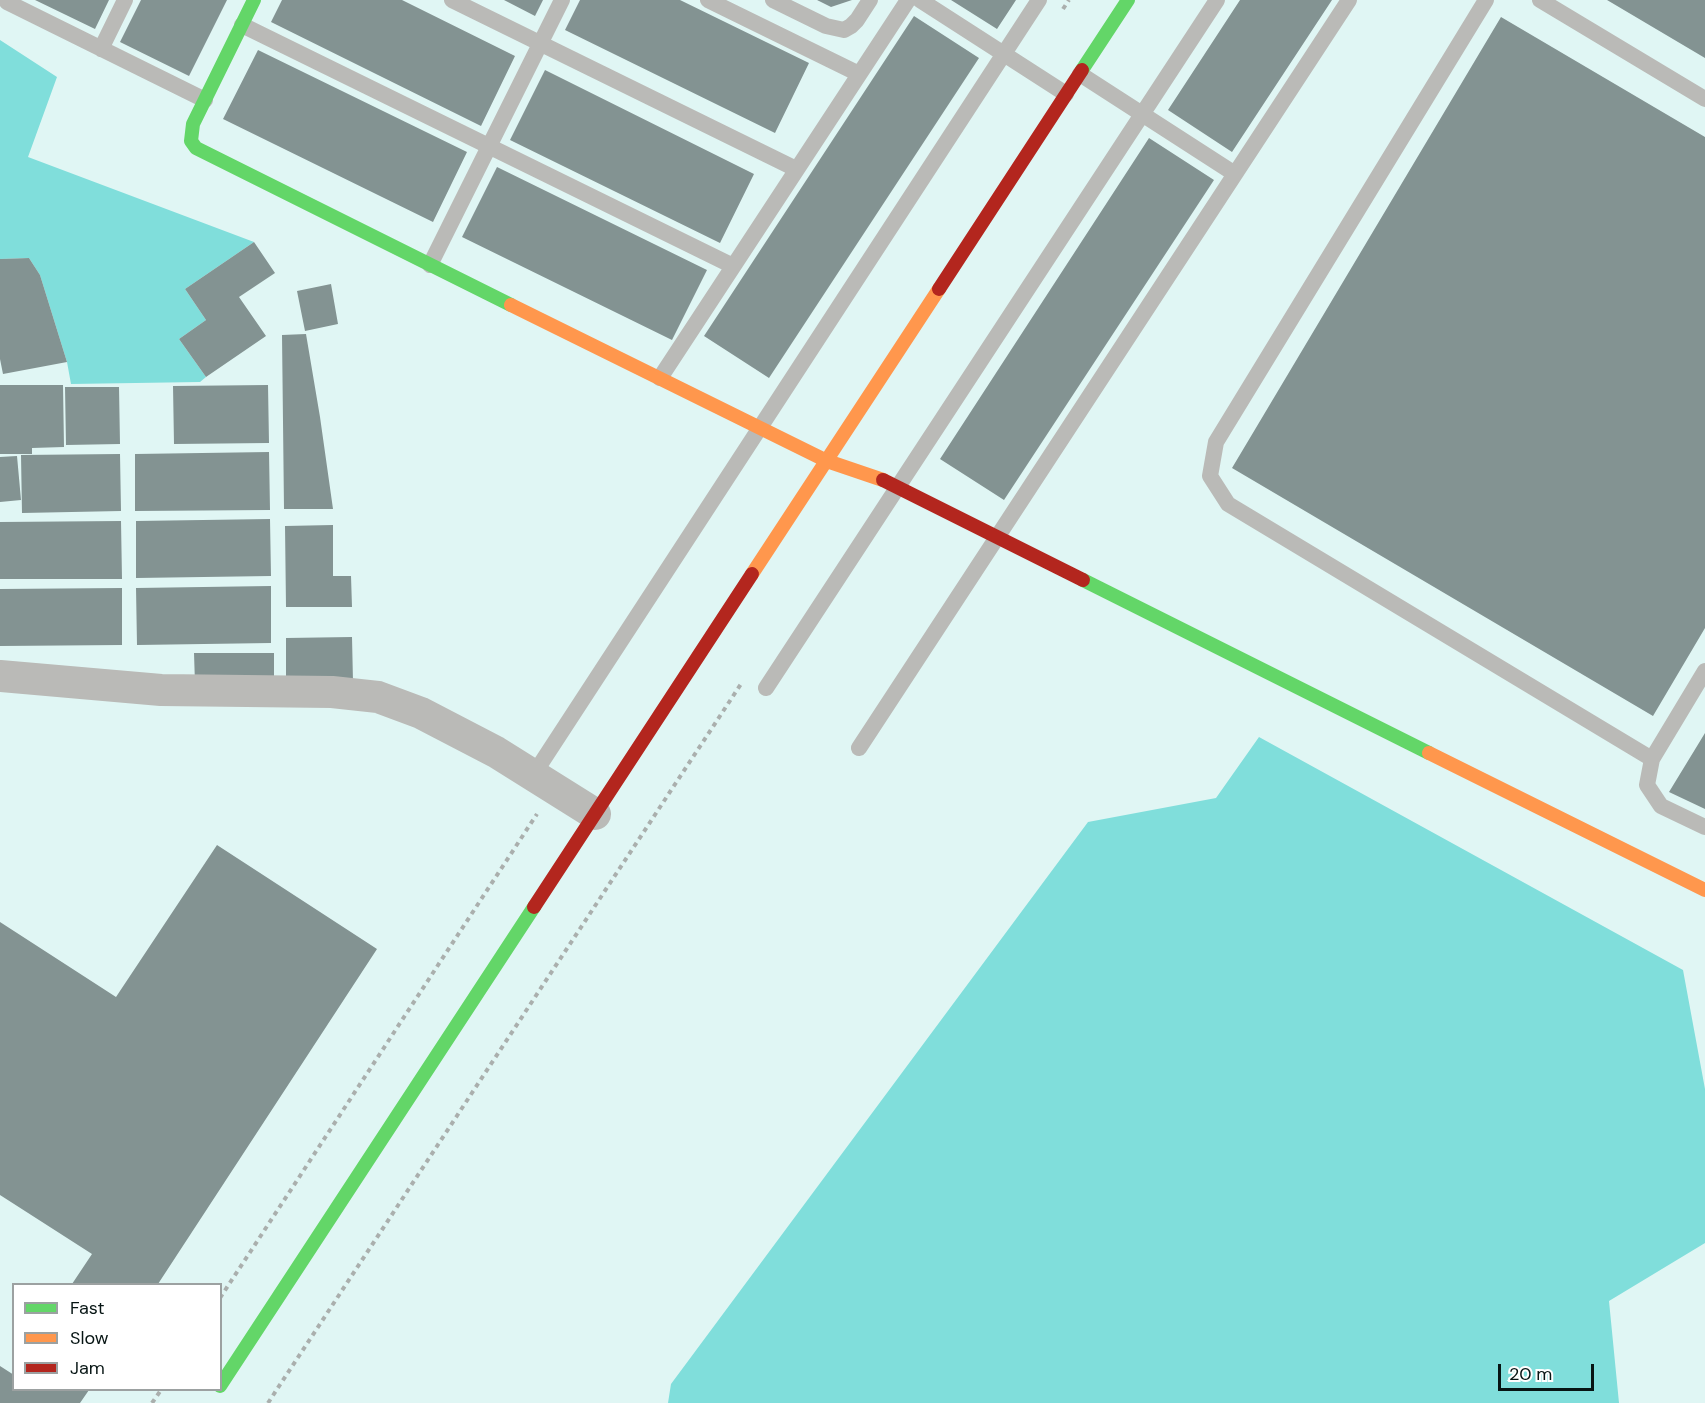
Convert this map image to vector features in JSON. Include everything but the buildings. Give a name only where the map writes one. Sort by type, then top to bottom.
[{"type":"street","points":[[254,0],[191,132],[191,141],[196,148],[826,461],[878,478],[1705,890]]},
{"type":"street","points":[[222,1385],[1128,0]]},
{"type":"street","points":[[0,676],[161,690],[332,692],[378,697],[421,713],[534,774],[595,814]]},
{"type":"lane","points":[[8,0],[7,2],[205,100]]},
{"type":"lane","points":[[101,48],[125,0]]},
{"type":"lane","points":[[452,0],[796,169]]},
{"type":"lane","points":[[430,265],[562,0]]},
{"type":"lane","points":[[708,0],[859,74]]},
{"type":"lane","points":[[773,0],[826,26],[844,30],[857,20],[870,0]]},
{"type":"lane","points":[[660,378],[908,0]]},
{"type":"lane","points":[[920,0],[1066,94]]},
{"type":"lane","points":[[534,774],[1039,0]]},
{"type":"lane","points":[[766,688],[1217,0]]},
{"type":"lane","points":[[859,748],[1349,0]]},
{"type":"lane","points":[[1486,0],[1216,442],[1210,476],[1228,504],[1652,759]]},
{"type":"lane","points":[[1540,0],[1705,99]]},
{"type":"lane","points":[[242,25],[733,266]]},
{"type":"lane","points":[[1080,74],[1235,174]]},
{"type":"lane","points":[[1705,671],[1652,759],[1647,785],[1661,806],[1705,827]]},
{"type":"path","points":[[268,1403],[741,682]]},
{"type":"shaded area","points":[[0,40],[57,77],[28,157],[254,242],[185,289],[206,320],[179,339],[206,377],[200,382],[71,384],[67,362],[40,275],[29,258],[0,259]]},
{"type":"shaded area","points":[[1259,737],[1683,970],[1705,1089],[1705,1243],[1609,1301],[1619,1403],[668,1403],[671,1384],[1088,822],[1216,798]]},
{"type":"traffic: fast","points":[[254,0],[193,124],[191,141],[196,148],[511,305]]},
{"type":"traffic: fast","points":[[1082,70],[1128,0]]},
{"type":"traffic: fast","points":[[1083,580],[1429,753]]},
{"type":"traffic: fast","points":[[222,1383],[534,907]]},
{"type":"traffic: slow","points":[[752,574],[939,289]]},
{"type":"traffic: slow","points":[[511,305],[827,461],[883,480]]},
{"type":"traffic: slow","points":[[1429,753],[1705,890]]},
{"type":"traffic: jam","points":[[939,289],[1082,70]]},
{"type":"traffic: jam","points":[[883,480],[1083,580]]},
{"type":"traffic: jam","points":[[534,907],[752,574]]}]
